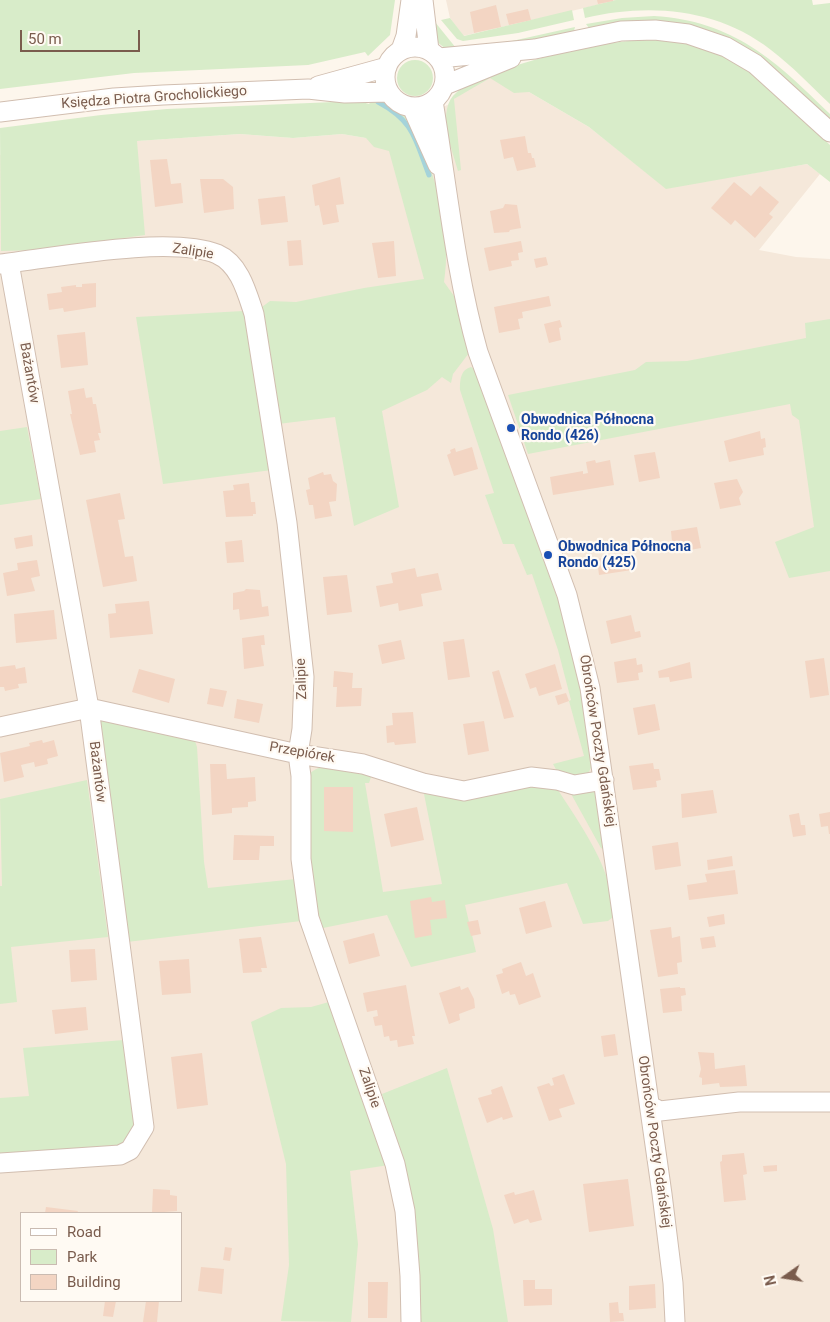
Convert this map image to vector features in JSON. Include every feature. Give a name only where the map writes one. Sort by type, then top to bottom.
[{"type":"street","points":[[411,0],[406,36],[400,50],[393,56],[387,67],[385,83],[395,100],[412,107],[424,106],[433,101],[445,85],[535,49]]},
{"type":"street","points":[[423,0],[434,54],[446,74],[445,85]]},
{"type":"street","points":[[400,50],[420,47],[434,54],[535,49],[606,34],[636,30],[665,31],[697,36],[731,50],[755,64],[830,132]]},
{"type":"street","name":"Księdza Piotra Grocholickiego","points":[[308,89],[387,67]]},
{"type":"street","name":"Księdza Piotra Grocholickiego","points":[[0,112],[114,98],[308,89],[345,93],[389,92]]},
{"type":"street","name":"Obrońców Poczty Gdańskiej","points":[[433,101],[463,297],[478,352],[567,595],[581,643],[590,688],[650,1106],[673,1283],[675,1322]]},
{"type":"street","name":"Obrońców Poczty Gdańskiej","points":[[412,107],[444,177]]},
{"type":"street","name":"Zalipie","points":[[4,264],[137,247],[186,248],[218,254],[235,269],[246,288],[254,314],[287,523],[304,677],[302,729],[298,754],[301,776],[301,859],[309,918],[396,1164],[405,1211],[411,1322]]},
{"type":"street","name":"Bażantów","points":[[0,1163],[120,1155],[130,1150],[141,1135],[144,1127],[90,708],[4,264]]},
{"type":"street","name":"Przepiórek","points":[[0,727],[90,708],[298,754],[363,764],[423,783],[464,791],[531,777],[557,780],[574,785],[604,780]]},
{"type":"street","points":[[650,1106],[660,1111],[739,1102],[830,1102]]},
{"type":"shaded area","points":[[446,0],[619,0],[463,36],[450,18]]},
{"type":"shaded area","points":[[490,77],[529,92],[589,127],[666,188],[807,164],[820,174],[759,250],[796,257],[830,259],[830,1322],[0,1322],[0,155],[136,141],[240,134],[293,138],[342,134],[366,138],[450,104],[453,99]]},
{"type":"green space","points":[[0,0],[395,0],[390,35],[368,56],[365,52],[308,65],[134,73],[0,89]]},
{"type":"green space","points":[[616,0],[812,0],[813,5],[830,3],[830,104],[794,69],[771,50],[750,36],[728,25],[705,17],[658,10],[609,13],[585,18],[583,8]]},
{"type":"green space","points":[[572,10],[574,20],[518,33],[463,41],[457,39],[441,20],[450,18],[464,36]]},
{"type":"green space","points":[[654,16],[682,19],[708,26],[731,35],[752,47],[791,77],[830,114],[830,120],[776,71],[750,52],[723,37],[695,27],[664,21],[629,22],[589,28],[586,24],[622,18]]},
{"type":"green space","points":[[435,22],[456,48],[447,50],[436,41],[430,25]]},
{"type":"green space","points":[[575,27],[574,31],[527,43],[475,46],[512,41]]},
{"type":"green space","points":[[657,39],[687,43],[712,51],[731,60],[783,99],[830,145],[830,182],[807,164],[666,189],[589,127],[529,92],[514,93],[490,78],[454,99],[461,170],[458,171],[449,141],[446,119],[450,100],[459,90],[482,80],[481,77],[568,51],[612,43]]},
{"type":"green space","points":[[415,60],[422,61],[428,65],[432,71],[432,85],[428,91],[422,95],[415,96],[408,95],[402,91],[398,85],[397,78],[398,71],[402,65],[408,61]]},
{"type":"green space","points":[[373,99],[391,104],[407,116],[425,154],[437,189],[445,226],[446,264],[444,282],[454,296],[469,353],[453,374],[451,383],[442,377],[427,390],[382,411],[399,507],[354,526],[335,417],[278,424],[258,310],[270,301],[296,302],[364,288],[424,279],[389,151],[374,147],[366,138],[342,134],[293,138],[240,134],[137,141],[145,235],[40,250],[1,251],[0,128],[167,109],[359,101],[369,104]]},
{"type":"green space","points":[[243,311],[272,470],[163,484],[136,317]]},
{"type":"green space","points":[[830,319],[830,571],[789,578],[775,542],[814,527],[799,420],[792,415],[790,404],[528,454],[508,395],[635,370],[646,362],[687,361],[806,338],[805,323]]},
{"type":"green space","points":[[471,367],[474,369],[562,611],[581,684],[593,763],[589,772],[583,778],[558,773],[553,764],[584,756],[558,650],[532,574],[527,575],[514,544],[503,544],[485,495],[494,493],[460,390],[463,373],[467,368]]},
{"type":"green space","points":[[27,427],[41,499],[0,505],[0,431]]},
{"type":"green space","points":[[99,720],[194,738],[197,747],[204,862],[208,888],[296,879],[301,921],[127,942]]},
{"type":"green space","points":[[349,766],[372,774],[369,783],[365,783],[383,892],[442,884],[424,794],[458,796],[514,784],[555,785],[602,864],[612,899],[613,917],[608,921],[583,924],[567,883],[465,905],[476,952],[411,967],[387,915],[323,928],[319,925],[310,880],[307,777],[320,767]]},
{"type":"green space","points":[[87,780],[108,937],[11,947],[17,1002],[0,1004],[0,886],[2,886],[0,799]]},
{"type":"green space","points":[[597,791],[605,850],[601,848],[570,792]]},
{"type":"green space","points":[[336,1000],[389,1165],[350,1171],[358,1244],[351,1322],[281,1321],[289,1265],[286,1164],[251,1022],[281,1008],[311,1007]]},
{"type":"green space","points":[[124,1040],[137,1117],[133,1133],[122,1145],[104,1150],[0,1155],[0,1098],[29,1096],[23,1048]]},
{"type":"green space","points":[[447,1068],[493,1229],[508,1322],[418,1322],[401,1161],[382,1094]]},
{"type":"building","points":[[597,0],[613,0],[613,1],[598,4]]},
{"type":"building","points":[[496,5],[501,27],[474,33],[470,12]]},
{"type":"building","points":[[528,9],[531,20],[509,25],[506,14]]},
{"type":"building","points":[[525,136],[528,153],[531,153],[532,158],[534,158],[536,167],[517,171],[513,157],[504,159],[500,140]]},
{"type":"building","points":[[167,159],[171,184],[181,183],[183,203],[155,207],[150,160]]},
{"type":"building","points":[[340,177],[344,204],[336,205],[339,222],[323,225],[319,205],[315,206],[312,185]]},
{"type":"building","points":[[200,179],[223,179],[233,187],[234,209],[204,213]]},
{"type":"building","points":[[734,182],[751,196],[760,186],[779,202],[769,214],[773,217],[755,238],[735,220],[731,225],[711,208]]},
{"type":"building","points":[[285,196],[288,222],[261,225],[258,199]]},
{"type":"building","points":[[505,204],[517,205],[521,228],[510,230],[509,232],[494,233],[490,211],[503,208]]},
{"type":"building","points":[[301,240],[303,265],[289,266],[287,241]]},
{"type":"building","points":[[394,241],[396,276],[378,278],[372,243]]},
{"type":"building","points":[[521,241],[523,252],[518,253],[519,260],[511,261],[512,266],[489,271],[484,248]]},
{"type":"building","points":[[546,257],[548,265],[536,268],[534,259]]},
{"type":"building","points":[[96,283],[96,307],[64,312],[63,308],[49,310],[47,294],[62,292],[61,287],[76,285],[76,287],[82,287],[82,284]]},
{"type":"building","points":[[549,296],[551,306],[522,312],[523,318],[518,319],[520,329],[499,333],[494,307]]},
{"type":"building","points":[[560,320],[562,327],[559,328],[561,340],[549,343],[544,324]]},
{"type":"building","points":[[85,332],[88,365],[61,368],[57,335]]},
{"type":"building","points":[[84,388],[86,398],[92,397],[93,404],[96,404],[101,433],[98,433],[100,440],[94,441],[96,452],[80,455],[70,414],[72,414],[68,391]]},
{"type":"building","points":[[760,431],[761,439],[765,438],[766,447],[763,448],[764,455],[729,462],[724,441]]},
{"type":"building","points":[[472,447],[478,469],[454,476],[447,455],[451,453],[450,450],[455,448],[456,452]]},
{"type":"building","points":[[655,452],[660,478],[639,482],[634,455]]},
{"type":"building","points":[[595,460],[596,463],[610,460],[614,485],[553,495],[550,477],[583,471],[583,474],[588,473],[586,462]]},
{"type":"building","points":[[323,472],[324,475],[331,474],[333,481],[337,484],[336,501],[329,502],[332,516],[315,519],[313,505],[309,505],[306,490],[310,489],[308,478]]},
{"type":"building","points":[[737,479],[743,492],[739,498],[741,505],[720,509],[714,483]]},
{"type":"building","points":[[249,483],[251,502],[255,502],[256,514],[253,514],[253,516],[226,517],[223,491],[234,490],[233,485]]},
{"type":"building","points":[[120,493],[125,519],[118,520],[125,557],[133,556],[137,581],[103,587],[86,500]]},
{"type":"building","points":[[697,527],[701,548],[673,553],[671,531]]},
{"type":"building","points":[[32,535],[33,546],[16,549],[14,538]]},
{"type":"building","points":[[242,540],[244,562],[227,563],[225,542]]},
{"type":"building","points":[[629,553],[632,570],[599,575],[597,559]]},
{"type":"building","points":[[37,560],[40,576],[31,578],[35,591],[7,596],[3,573],[18,570],[17,563]]},
{"type":"building","points":[[415,568],[417,577],[438,573],[442,590],[421,594],[423,606],[399,611],[398,603],[380,607],[376,586],[393,583],[391,573]]},
{"type":"building","points":[[347,575],[352,612],[327,615],[323,577]]},
{"type":"building","points":[[246,589],[260,590],[262,607],[268,606],[269,616],[240,620],[239,609],[233,610],[233,593]]},
{"type":"building","points":[[149,601],[153,634],[110,638],[108,614],[116,613],[115,604]]},
{"type":"building","points":[[54,610],[57,639],[16,643],[14,614]]},
{"type":"building","points":[[631,615],[635,632],[640,631],[641,637],[611,644],[606,621]]},
{"type":"building","points":[[264,635],[265,645],[261,645],[264,666],[244,669],[242,638]]},
{"type":"building","points":[[464,639],[470,677],[448,680],[443,642]]},
{"type":"building","points":[[401,640],[405,659],[382,664],[378,645]]},
{"type":"building","points":[[636,658],[637,665],[642,664],[643,672],[638,673],[639,680],[617,683],[614,662]]},
{"type":"building","points":[[824,658],[829,695],[810,698],[805,661]]},
{"type":"building","points":[[690,662],[692,678],[670,682],[669,677],[659,678],[658,671]]},
{"type":"building","points":[[555,664],[562,689],[539,696],[536,687],[530,689],[525,674]]},
{"type":"building","points":[[15,665],[16,669],[25,667],[27,683],[18,684],[19,688],[5,691],[4,687],[0,687],[0,667]]},
{"type":"building","points":[[139,669],[175,679],[169,703],[132,692]]},
{"type":"building","points":[[499,670],[514,717],[504,719],[492,672]]},
{"type":"building","points":[[334,671],[353,673],[352,688],[362,688],[361,706],[336,707],[337,687],[333,687]]},
{"type":"building","points":[[210,688],[227,691],[223,707],[207,704]]},
{"type":"building","points":[[566,693],[569,701],[558,705],[555,696]]},
{"type":"building","points":[[237,699],[263,704],[259,723],[234,718]]},
{"type":"building","points":[[655,704],[660,730],[638,735],[633,708]]},
{"type":"building","points":[[413,712],[416,743],[395,745],[394,742],[387,743],[386,726],[393,725],[392,713]]},
{"type":"building","points":[[484,721],[489,751],[468,755],[463,724]]},
{"type":"building","points":[[42,740],[43,743],[54,740],[58,756],[47,759],[48,764],[35,767],[34,762],[21,765],[24,777],[4,782],[0,753],[30,746],[29,743]]},
{"type":"building","points":[[653,763],[654,769],[659,769],[661,780],[656,781],[657,787],[633,790],[629,766]]},
{"type":"building","points":[[210,764],[226,764],[227,779],[255,777],[256,801],[248,802],[248,807],[232,808],[232,813],[212,815]]},
{"type":"building","points":[[324,787],[353,787],[353,832],[324,831]]},
{"type":"building","points":[[713,790],[717,813],[682,818],[681,794]]},
{"type":"building","points":[[417,807],[424,840],[391,847],[384,814]]},
{"type":"building","points":[[830,812],[829,834],[828,826],[821,827],[819,814]]},
{"type":"building","points":[[799,813],[801,825],[805,825],[806,835],[793,837],[789,815]]},
{"type":"building","points":[[234,835],[274,836],[274,846],[260,846],[259,860],[233,860]]},
{"type":"building","points":[[678,842],[681,866],[655,870],[652,846]]},
{"type":"building","points":[[732,856],[733,866],[708,870],[707,860]]},
{"type":"building","points":[[735,870],[738,894],[689,900],[687,885],[707,882],[705,874]]},
{"type":"building","points":[[431,897],[432,902],[445,900],[447,918],[430,920],[432,935],[415,938],[410,901]]},
{"type":"building","points":[[545,901],[552,927],[526,934],[519,908]]},
{"type":"building","points":[[724,914],[725,924],[709,927],[707,917]]},
{"type":"building","points":[[478,920],[481,934],[471,936],[467,922]]},
{"type":"building","points":[[671,927],[672,938],[680,936],[682,962],[677,963],[678,974],[658,977],[650,930]]},
{"type":"building","points":[[374,933],[380,956],[349,964],[343,941]]},
{"type":"building","points":[[714,936],[716,947],[702,949],[700,938]]},
{"type":"building","points":[[261,937],[267,968],[261,968],[262,972],[243,973],[239,939]]},
{"type":"building","points":[[95,949],[97,980],[71,982],[69,950]]},
{"type":"building","points":[[189,959],[191,993],[162,995],[159,961]]},
{"type":"building","points":[[521,962],[526,976],[533,973],[541,997],[519,1005],[515,994],[510,995],[509,991],[502,994],[496,975],[503,973],[502,969]]},
{"type":"building","points":[[406,985],[415,1036],[412,1036],[414,1044],[398,1047],[397,1040],[390,1041],[389,1036],[384,1037],[382,1025],[375,1026],[373,1017],[378,1016],[377,1010],[367,1012],[363,993]]},
{"type":"building","points":[[460,986],[461,990],[468,987],[474,999],[475,1008],[459,1014],[460,1020],[449,1024],[439,993]]},
{"type":"building","points":[[685,988],[686,995],[681,996],[682,1011],[663,1013],[660,989]]},
{"type":"building","points":[[86,1007],[88,1030],[55,1034],[52,1010]]},
{"type":"building","points":[[615,1034],[618,1055],[604,1057],[601,1036]]},
{"type":"building","points":[[698,1052],[714,1053],[715,1069],[745,1065],[747,1086],[720,1087],[719,1083],[702,1085],[702,1078],[699,1077],[701,1069]]},
{"type":"building","points":[[202,1053],[208,1105],[177,1109],[171,1057]]},
{"type":"building","points":[[564,1074],[575,1104],[559,1109],[562,1117],[549,1121],[537,1087],[549,1083],[551,1086],[554,1085],[552,1078]]},
{"type":"building","points":[[502,1086],[513,1117],[503,1120],[502,1117],[487,1123],[478,1098],[492,1094],[491,1090]]},
{"type":"building","points":[[744,1153],[747,1174],[743,1175],[746,1200],[724,1202],[720,1162],[722,1161],[722,1155]]},
{"type":"building","points":[[777,1165],[777,1171],[764,1172],[763,1166]]},
{"type":"building","points":[[628,1179],[634,1226],[589,1232],[583,1184]]},
{"type":"building","points":[[153,1189],[170,1190],[170,1195],[177,1196],[177,1211],[152,1212]]},
{"type":"building","points":[[534,1190],[542,1220],[530,1223],[528,1219],[514,1224],[504,1195],[514,1192],[515,1195]]},
{"type":"building","points":[[46,1207],[78,1211],[78,1212],[45,1212]]},
{"type":"building","points":[[225,1247],[232,1248],[230,1261],[223,1260]]},
{"type":"building","points":[[201,1267],[224,1269],[222,1294],[198,1291]]},
{"type":"building","points":[[523,1280],[535,1280],[535,1289],[552,1289],[552,1305],[524,1306]]},
{"type":"building","points":[[368,1282],[388,1282],[387,1318],[368,1318]]},
{"type":"building","points":[[655,1284],[656,1308],[629,1310],[629,1286]]},
{"type":"building","points":[[105,1302],[116,1302],[113,1317],[103,1316]]},
{"type":"building","points":[[146,1302],[159,1302],[157,1322],[143,1322]]},
{"type":"building","points":[[618,1302],[619,1313],[623,1313],[624,1321],[610,1322],[609,1303]]},
{"type":"waterway","points":[[378,102],[399,116],[412,132],[429,175]]},
{"type":"place","name":"Obwodnica Północna Rondo (426)","points":[[511,428]]},
{"type":"place","name":"Obwodnica Północna Rondo (425)","points":[[548,555]]}]
